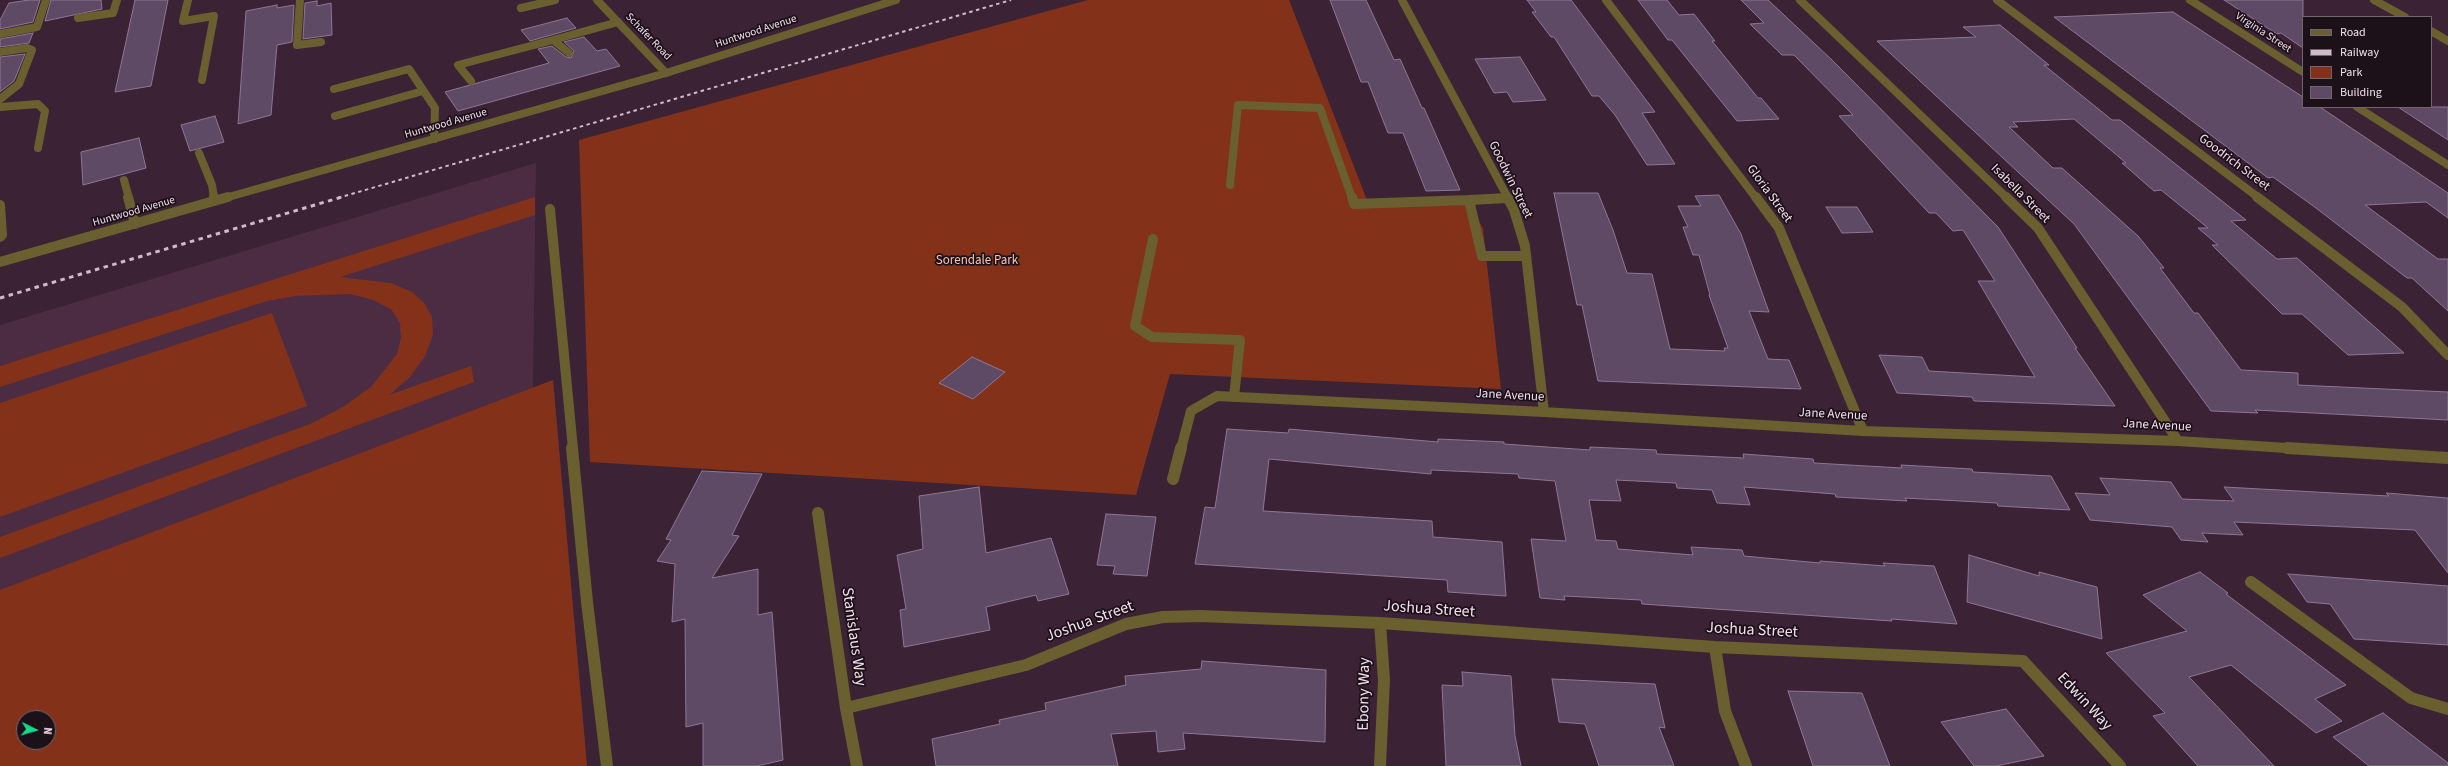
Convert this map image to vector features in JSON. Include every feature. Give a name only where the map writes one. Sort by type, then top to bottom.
[{"type":"street","points":[[0,34],[37,27],[46,0]]},
{"type":"street","points":[[78,18],[113,13],[117,0]]},
{"type":"street","points":[[188,0],[183,21],[214,16],[202,80]]},
{"type":"street","points":[[300,0],[297,45],[321,42]]},
{"type":"street","points":[[521,8],[555,0]]},
{"type":"street","name":"Schafer Road","points":[[597,0],[666,73]]},
{"type":"street","name":"Huntwood Avenue","points":[[0,262],[666,73],[896,0]]},
{"type":"street","name":"Goodwin Street","points":[[1402,0],[1514,210],[1526,256],[1544,412]]},
{"type":"street","name":"Gloria Street","points":[[1606,0],[1779,228],[1864,431]]},
{"type":"street","name":"Isabella Street","points":[[1800,0],[2038,228],[2178,441]]},
{"type":"street","name":"Goodrich Street","points":[[1997,0],[2402,307],[2448,355]]},
{"type":"street","name":"Virginia Street","points":[[2190,0],[2302,71]]},
{"type":"street","points":[[2374,0],[2403,16]]},
{"type":"street","points":[[471,81],[458,65],[618,22]]},
{"type":"street","points":[[2432,32],[2448,41]]},
{"type":"street","points":[[553,40],[569,54]]},
{"type":"street","points":[[0,52],[27,48],[32,50],[19,84],[0,99]]},
{"type":"street","points":[[334,89],[410,70],[434,108],[434,139]]},
{"type":"street","points":[[335,116],[423,91]]},
{"type":"street","points":[[0,107],[38,104],[45,111],[38,148]]},
{"type":"street","points":[[1230,185],[1238,105],[1320,108],[1345,173],[1354,204],[1508,198]]},
{"type":"street","points":[[2359,108],[2448,165]]},
{"type":"street","points":[[199,153],[212,185],[214,201]]},
{"type":"street","points":[[124,180],[135,224]]},
{"type":"street","points":[[1469,200],[1482,256],[1526,256]]},
{"type":"street","points":[[0,205],[2,235],[0,237]]},
{"type":"street","points":[[550,209],[587,602],[607,766]]},
{"type":"street","points":[[1154,240],[1135,326],[1152,337],[1240,340],[1234,397]]},
{"type":"street","name":"Jane Avenue","points":[[1173,479],[1191,411],[1217,396],[1544,412],[1864,431],[2178,441],[2448,458]]},
{"type":"street","name":"Stanislaus Way","points":[[818,513],[846,708],[857,766]]},
{"type":"street","points":[[2251,582],[2411,698],[2448,709]]},
{"type":"street","name":"Joshua Street","points":[[846,708],[1026,665],[1126,624],[1163,617],[1200,616],[1380,623],[1715,647],[2023,661]]},
{"type":"street","name":"Ebony Way","points":[[1380,623],[1384,680],[1380,766]]},
{"type":"street","points":[[1715,647],[1725,711],[1746,766]]},
{"type":"street","name":"Edwin Way","points":[[2023,661],[2120,766]]},
{"type":"shaded area","points":[[536,163],[533,388],[553,380],[587,766],[0,766],[0,325]]},
{"type":"green space","name":"Sorendale Park","points":[[1088,0],[1289,0],[1367,200],[1467,197],[1483,229],[1501,389],[1170,374],[1136,495],[590,462],[579,140]]},
{"type":"green space","points":[[535,197],[535,215],[340,277],[391,283],[412,292],[424,303],[432,317],[433,335],[425,356],[410,377],[389,395],[471,366],[474,382],[0,558],[0,537],[310,424],[343,407],[371,387],[397,354],[401,338],[400,323],[391,309],[373,300],[351,294],[295,296],[267,301],[0,387],[0,366]]},
{"type":"green space","points":[[272,313],[307,406],[0,517],[0,403]]},
{"type":"green space","points":[[553,380],[587,766],[0,766],[0,590]]},
{"type":"building","points":[[40,0],[33,22],[0,29],[0,20],[9,3]]},
{"type":"building","points":[[51,0],[101,0],[102,9],[45,21]]},
{"type":"building","points":[[135,0],[168,0],[151,86],[115,92]]},
{"type":"building","points":[[1330,0],[1366,0],[1394,60],[1400,59],[1422,108],[1424,108],[1460,190],[1426,191],[1403,133],[1388,133],[1368,82],[1361,82]]},
{"type":"building","points":[[1527,0],[1571,0],[1655,112],[1642,113],[1675,164],[1647,165],[1615,115],[1599,96],[1592,96],[1554,37],[1551,37],[1532,12],[1536,12]]},
{"type":"building","points":[[1638,0],[1667,0],[1679,15],[1694,14],[1715,41],[1712,41],[1758,98],[1761,98],[1779,119],[1737,121],[1672,40],[1668,40]]},
{"type":"building","points":[[1741,0],[1768,0],[1832,60],[1998,227],[2077,348],[2075,348],[2115,406],[1974,401],[1972,397],[1897,393],[1879,355],[1922,357],[1929,371],[2035,377],[1978,281],[1995,281],[1963,230],[1953,231],[1936,213],[1929,213],[1839,116],[1853,115],[1794,55],[1782,55],[1750,24],[1764,23]]},
{"type":"building","points":[[2224,0],[2303,0],[2302,47],[2281,33],[2277,34]]},
{"type":"building","points":[[317,1],[317,6],[331,3],[332,35],[303,39],[305,3]]},
{"type":"building","points":[[277,5],[277,8],[294,5],[292,42],[277,45],[271,115],[238,124],[246,11]]},
{"type":"building","points":[[2173,12],[2302,96],[2302,108],[2321,108],[2448,193],[2448,218],[2426,202],[2365,205],[2438,259],[2448,259],[2448,311],[2412,278],[2407,278],[2273,177],[2268,178],[2054,17]]},
{"type":"building","points":[[567,18],[576,28],[530,41],[521,30]]},
{"type":"building","points":[[2000,25],[2049,65],[2044,65],[2112,120],[2120,120],[2246,220],[2231,221],[2277,259],[2297,258],[2404,353],[2348,355],[2302,314],[2282,314],[2212,245],[2218,245],[2198,228],[2208,228],[2161,190],[2154,191],[2122,163],[2126,163],[2074,119],[2013,122],[2018,127],[2009,127],[2053,168],[2062,168],[2138,236],[2164,268],[2160,268],[2194,313],[2198,313],[2241,370],[2298,373],[2298,385],[2448,392],[2448,420],[2255,410],[2258,413],[2211,411],[2074,224],[1877,41],[1976,37],[1963,27]]},
{"type":"building","points":[[33,33],[29,43],[0,47],[0,39]]},
{"type":"building","points":[[584,37],[597,51],[606,49],[620,66],[458,111],[445,92],[549,63],[538,49],[552,46],[566,57],[571,58],[574,51],[564,42]]},
{"type":"building","points":[[25,54],[14,81],[0,92],[0,57]]},
{"type":"building","points":[[1520,57],[1546,100],[1513,102],[1507,92],[1494,93],[1475,59]]},
{"type":"building","points":[[2448,107],[2448,140],[2400,108]]},
{"type":"building","points":[[215,116],[224,142],[190,151],[181,125]]},
{"type":"building","points":[[139,138],[146,168],[83,185],[81,152]]},
{"type":"building","points":[[1554,193],[1598,193],[1613,230],[1627,273],[1652,274],[1670,349],[1725,351],[1724,348],[1728,348],[1709,295],[1699,255],[1693,255],[1683,227],[1688,227],[1678,206],[1701,206],[1695,196],[1719,195],[1741,234],[1769,312],[1749,311],[1768,359],[1789,360],[1801,389],[1598,381],[1582,305],[1577,305]]},
{"type":"building","points":[[1826,207],[1857,207],[1873,232],[1842,233]]},
{"type":"building","points":[[972,357],[1005,372],[973,399],[939,383]]},
{"type":"building","points":[[1227,429],[1288,433],[1289,429],[1438,442],[1438,439],[1504,442],[1504,444],[1590,450],[1590,447],[1656,450],[1657,454],[1744,458],[1743,454],[1813,459],[1814,463],[1902,468],[1901,465],[1972,469],[1973,472],[2051,476],[2070,510],[1998,506],[1997,503],[1905,498],[1907,501],[1836,497],[1835,494],[1744,487],[1750,505],[1717,503],[1712,490],[1677,488],[1676,483],[1616,480],[1621,501],[1589,500],[1596,540],[1616,541],[1618,549],[1693,555],[1691,547],[1742,550],[1744,556],[1820,563],[1820,561],[1885,566],[1883,563],[1934,566],[1957,624],[1891,619],[1892,621],[1642,604],[1641,600],[1564,596],[1565,600],[1540,598],[1531,539],[1566,541],[1555,481],[1519,478],[1518,474],[1431,470],[1431,474],[1269,459],[1263,511],[1432,521],[1433,537],[1502,542],[1506,596],[1448,592],[1447,580],[1195,564],[1205,507],[1215,508]]},
{"type":"building","points":[[702,471],[762,474],[732,535],[739,536],[712,578],[758,569],[758,615],[772,612],[783,760],[757,766],[703,766],[703,723],[686,727],[685,619],[672,622],[675,564],[657,561],[671,540],[666,539]]},
{"type":"building","points":[[2100,478],[2171,482],[2182,499],[2234,501],[2224,487],[2389,496],[2386,493],[2448,498],[2448,573],[2415,530],[2234,522],[2243,535],[2202,533],[2208,542],[2181,540],[2172,527],[2090,520],[2075,493],[2110,495]]},
{"type":"building","points":[[979,487],[986,553],[1051,538],[1069,594],[1038,601],[1036,595],[986,607],[990,630],[904,647],[900,610],[906,609],[897,555],[923,549],[919,496]]},
{"type":"building","points":[[1106,514],[1156,517],[1147,576],[1113,574],[1115,566],[1097,565]]},
{"type":"building","points":[[1969,555],[2039,576],[2039,572],[2097,587],[2102,639],[1967,602]]},
{"type":"building","points":[[2200,572],[2228,593],[2226,594],[2346,685],[2315,699],[2342,721],[2316,733],[2231,665],[2189,677],[2274,766],[2198,766],[2153,716],[2165,713],[2106,653],[2187,631],[2143,595]]},
{"type":"building","points":[[2288,574],[2448,586],[2448,645],[2354,639],[2330,604],[2307,602]]},
{"type":"building","points":[[1202,661],[1326,670],[1325,742],[1183,733],[1185,749],[1158,752],[1156,731],[1111,734],[1118,766],[936,766],[932,739],[1000,724],[999,720],[1046,710],[1045,703],[1126,685],[1125,676],[1201,669]]},
{"type":"building","points":[[1462,672],[1511,676],[1515,736],[1521,766],[1446,766],[1442,685],[1463,686]]},
{"type":"building","points":[[1552,679],[1655,684],[1665,728],[1659,727],[1674,766],[1599,766],[1585,724],[1559,722]]},
{"type":"building","points":[[1788,691],[1862,693],[1890,766],[1813,766]]},
{"type":"building","points":[[2006,709],[2044,756],[1996,766],[1974,766],[1941,722]]},
{"type":"building","points":[[2383,713],[2448,763],[2448,766],[2369,766],[2333,737]]},
{"type":"railway","points":[[338,198],[1011,0]]},
{"type":"railway","points":[[0,298],[342,197]]}]
